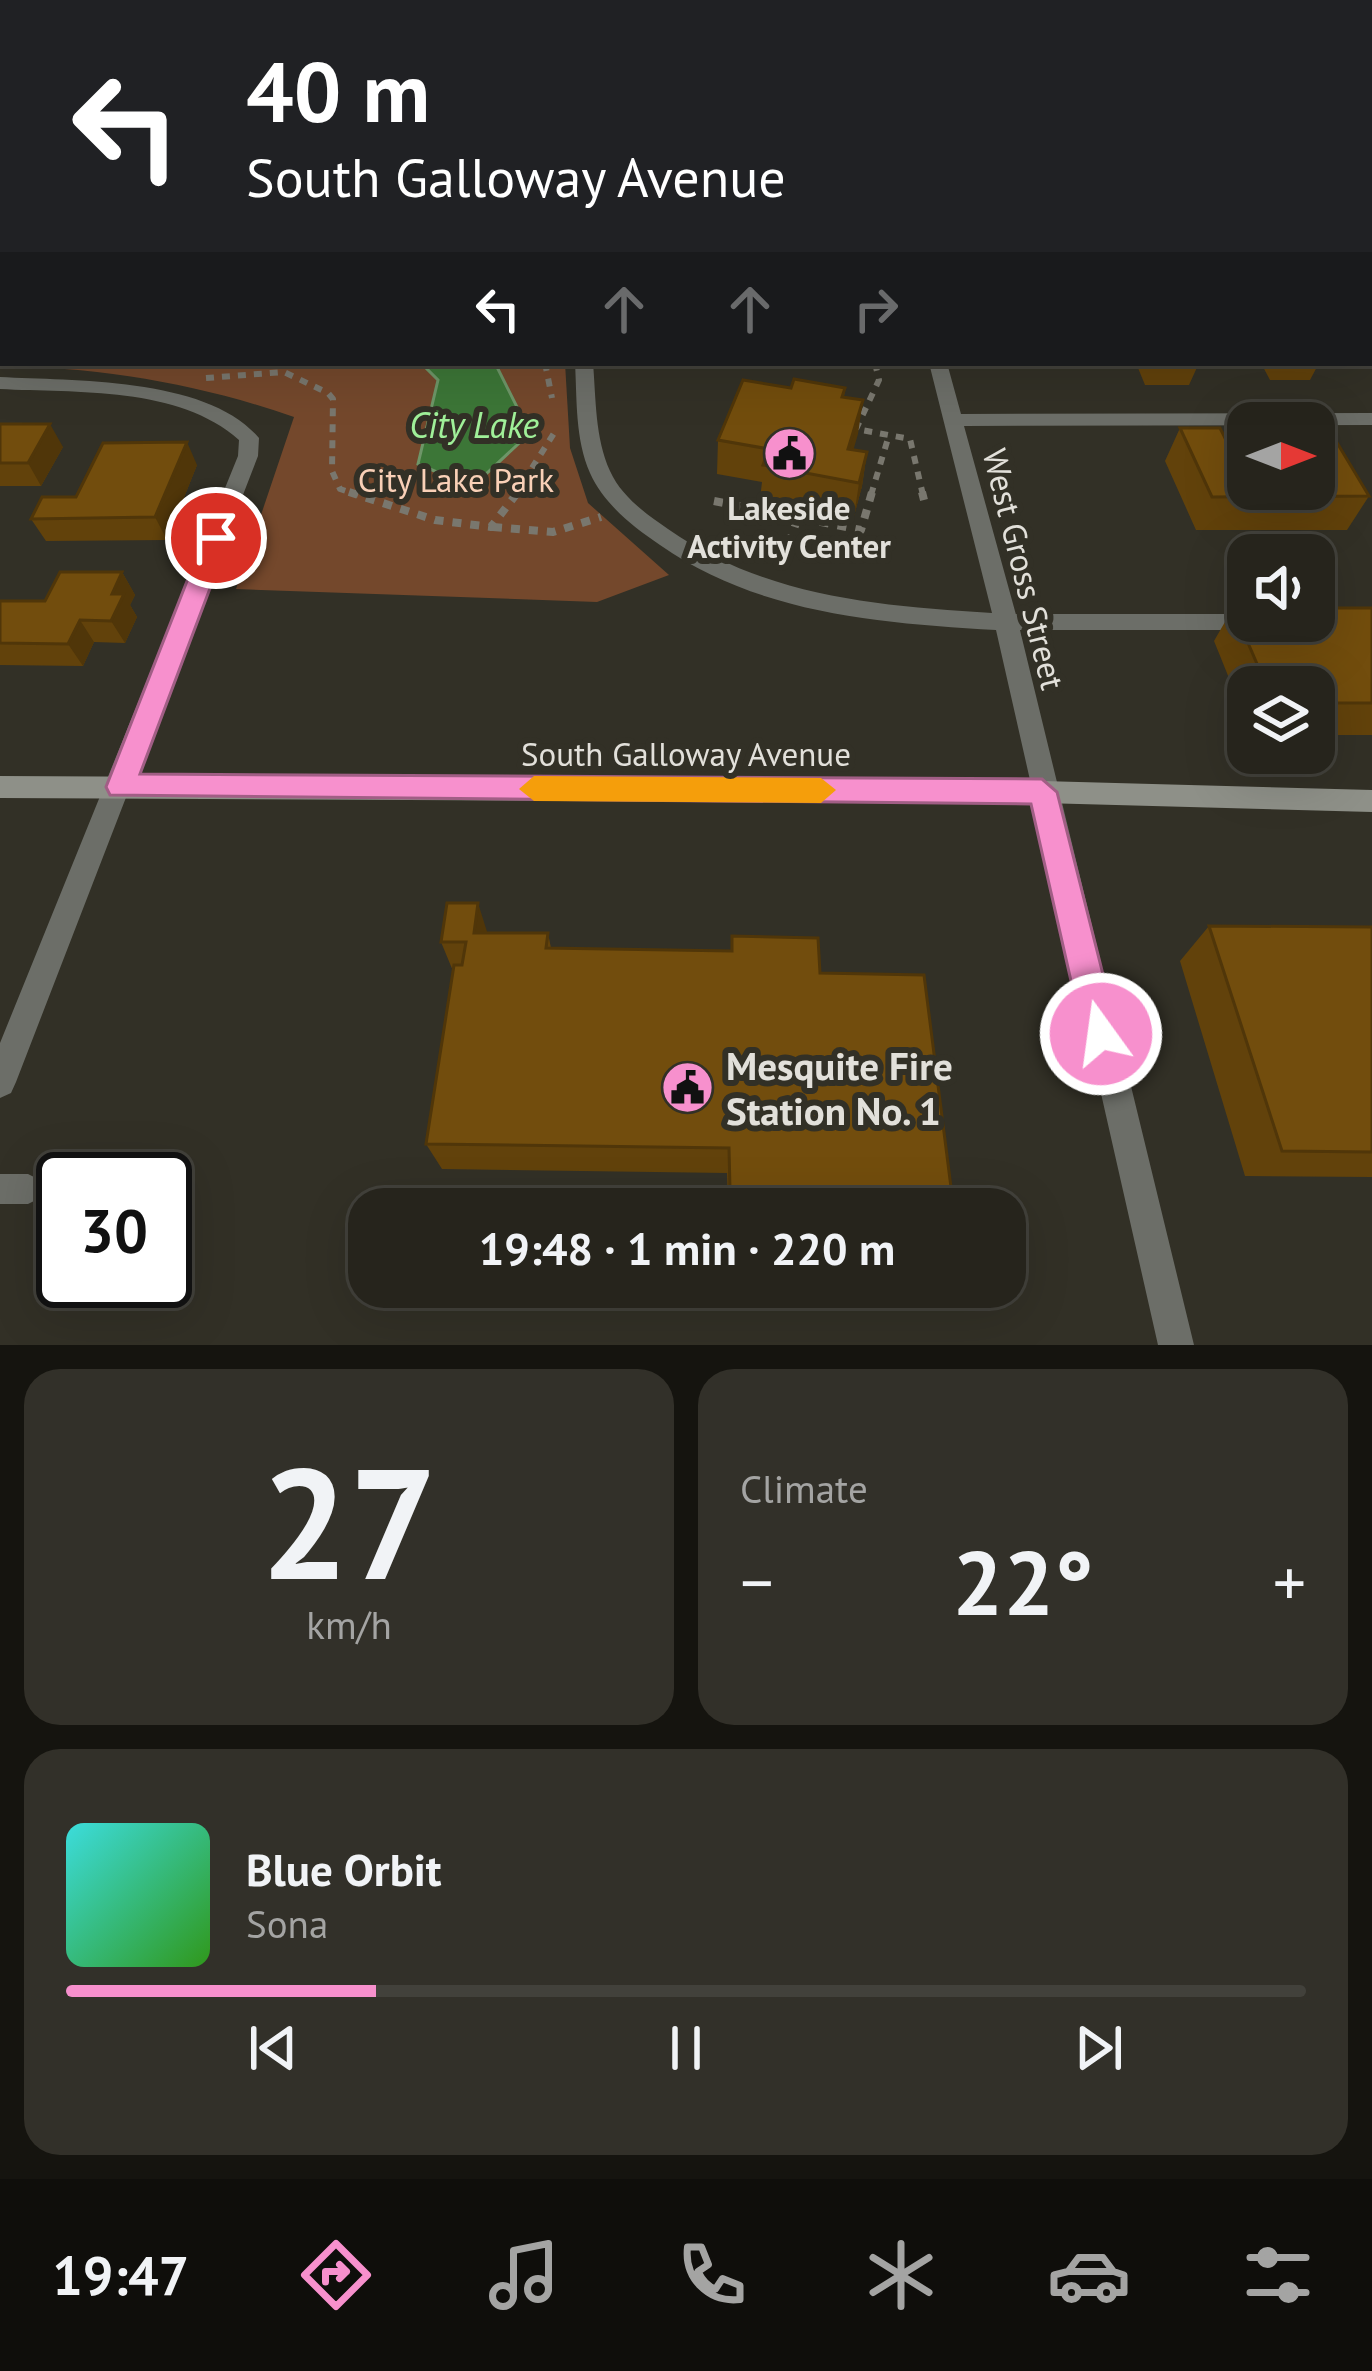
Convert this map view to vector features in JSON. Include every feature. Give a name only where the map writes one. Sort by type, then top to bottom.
[{"type":"main road","name":"South Galloway Avenue","points":[[0,787],[1042,792],[1372,800]]},
{"type":"street","points":[[584,366],[598,470],[624,507],[695,563],[772,590],[871,614],[1006,622]]},
{"type":"street","name":"West Gross Street","points":[[939,366],[1006,622],[1042,792],[1176,1345]]},
{"type":"street","points":[[0,382],[122,394],[212,412],[239,424],[249,438],[248,456],[121,787],[0,1082]]},
{"type":"street","points":[[952,420],[1372,419]]},
{"type":"lane","points":[[1006,622],[1227,622]]},
{"type":"path","points":[[491,527],[538,465],[557,428],[546,366]]},
{"type":"path","points":[[876,366],[879,380],[856,429],[910,440],[924,500]]},
{"type":"path","points":[[196,379],[284,372],[328,393],[333,399],[332,471],[340,490],[435,520],[575,529],[624,507]]},
{"type":"path","points":[[715,501],[861,530],[889,435]]},
{"type":"path","points":[[772,590],[798,518]]},
{"type":"green space","name":"City Lake Park","points":[[0,366],[565,366],[570,448],[588,503],[669,575],[597,602],[236,589],[294,417],[222,395],[74,370]]},
{"type":"water","name":"City Lake","points":[[424,366],[496,366],[530,433],[472,487],[418,464],[438,380]]},
{"type":"building","points":[[794,379],[845,388],[842,397],[863,400],[848,449],[867,452],[859,483],[763,465],[769,449],[718,440],[743,380],[791,388]]},
{"type":"building","points":[[0,424],[50,424],[28,463],[0,463]]},
{"type":"building","points":[[1180,428],[1220,428],[1227,442],[1227,497],[1212,497]]},
{"type":"building","points":[[1335,439],[1369,496],[1335,496]]},
{"type":"building","points":[[187,442],[155,517],[31,519],[42,497],[76,497],[103,443]]},
{"type":"building","points":[[60,572],[122,572],[112,594],[124,594],[111,621],[80,620],[68,644],[0,643],[0,601],[45,601]]},
{"type":"building","points":[[1335,608],[1372,608],[1372,703],[1335,703],[1335,666],[1258,666],[1248,642],[1335,642]]},
{"type":"building","name":"Mesquite Fire Station No. 1","points":[[447,903],[478,903],[474,933],[548,933],[546,948],[732,951],[732,936],[818,938],[820,973],[924,975],[951,1188],[730,1188],[729,1148],[426,1144],[454,965],[462,965],[466,942],[441,942]]},
{"type":"building","points":[[1209,926],[1372,927],[1372,1152],[1282,1151]]},
{"type":"slow traffic","points":[[534,789],[821,790]]},
{"type":"place","name":"Lakeside Activity Center","points":[[789,454]]},
{"type":"place","name":"Mesquite Fire Station No. 1","points":[[687,1088]]},
{"type":"route","points":[[216,538],[121,787],[1042,792],[1101,1034]]}]
